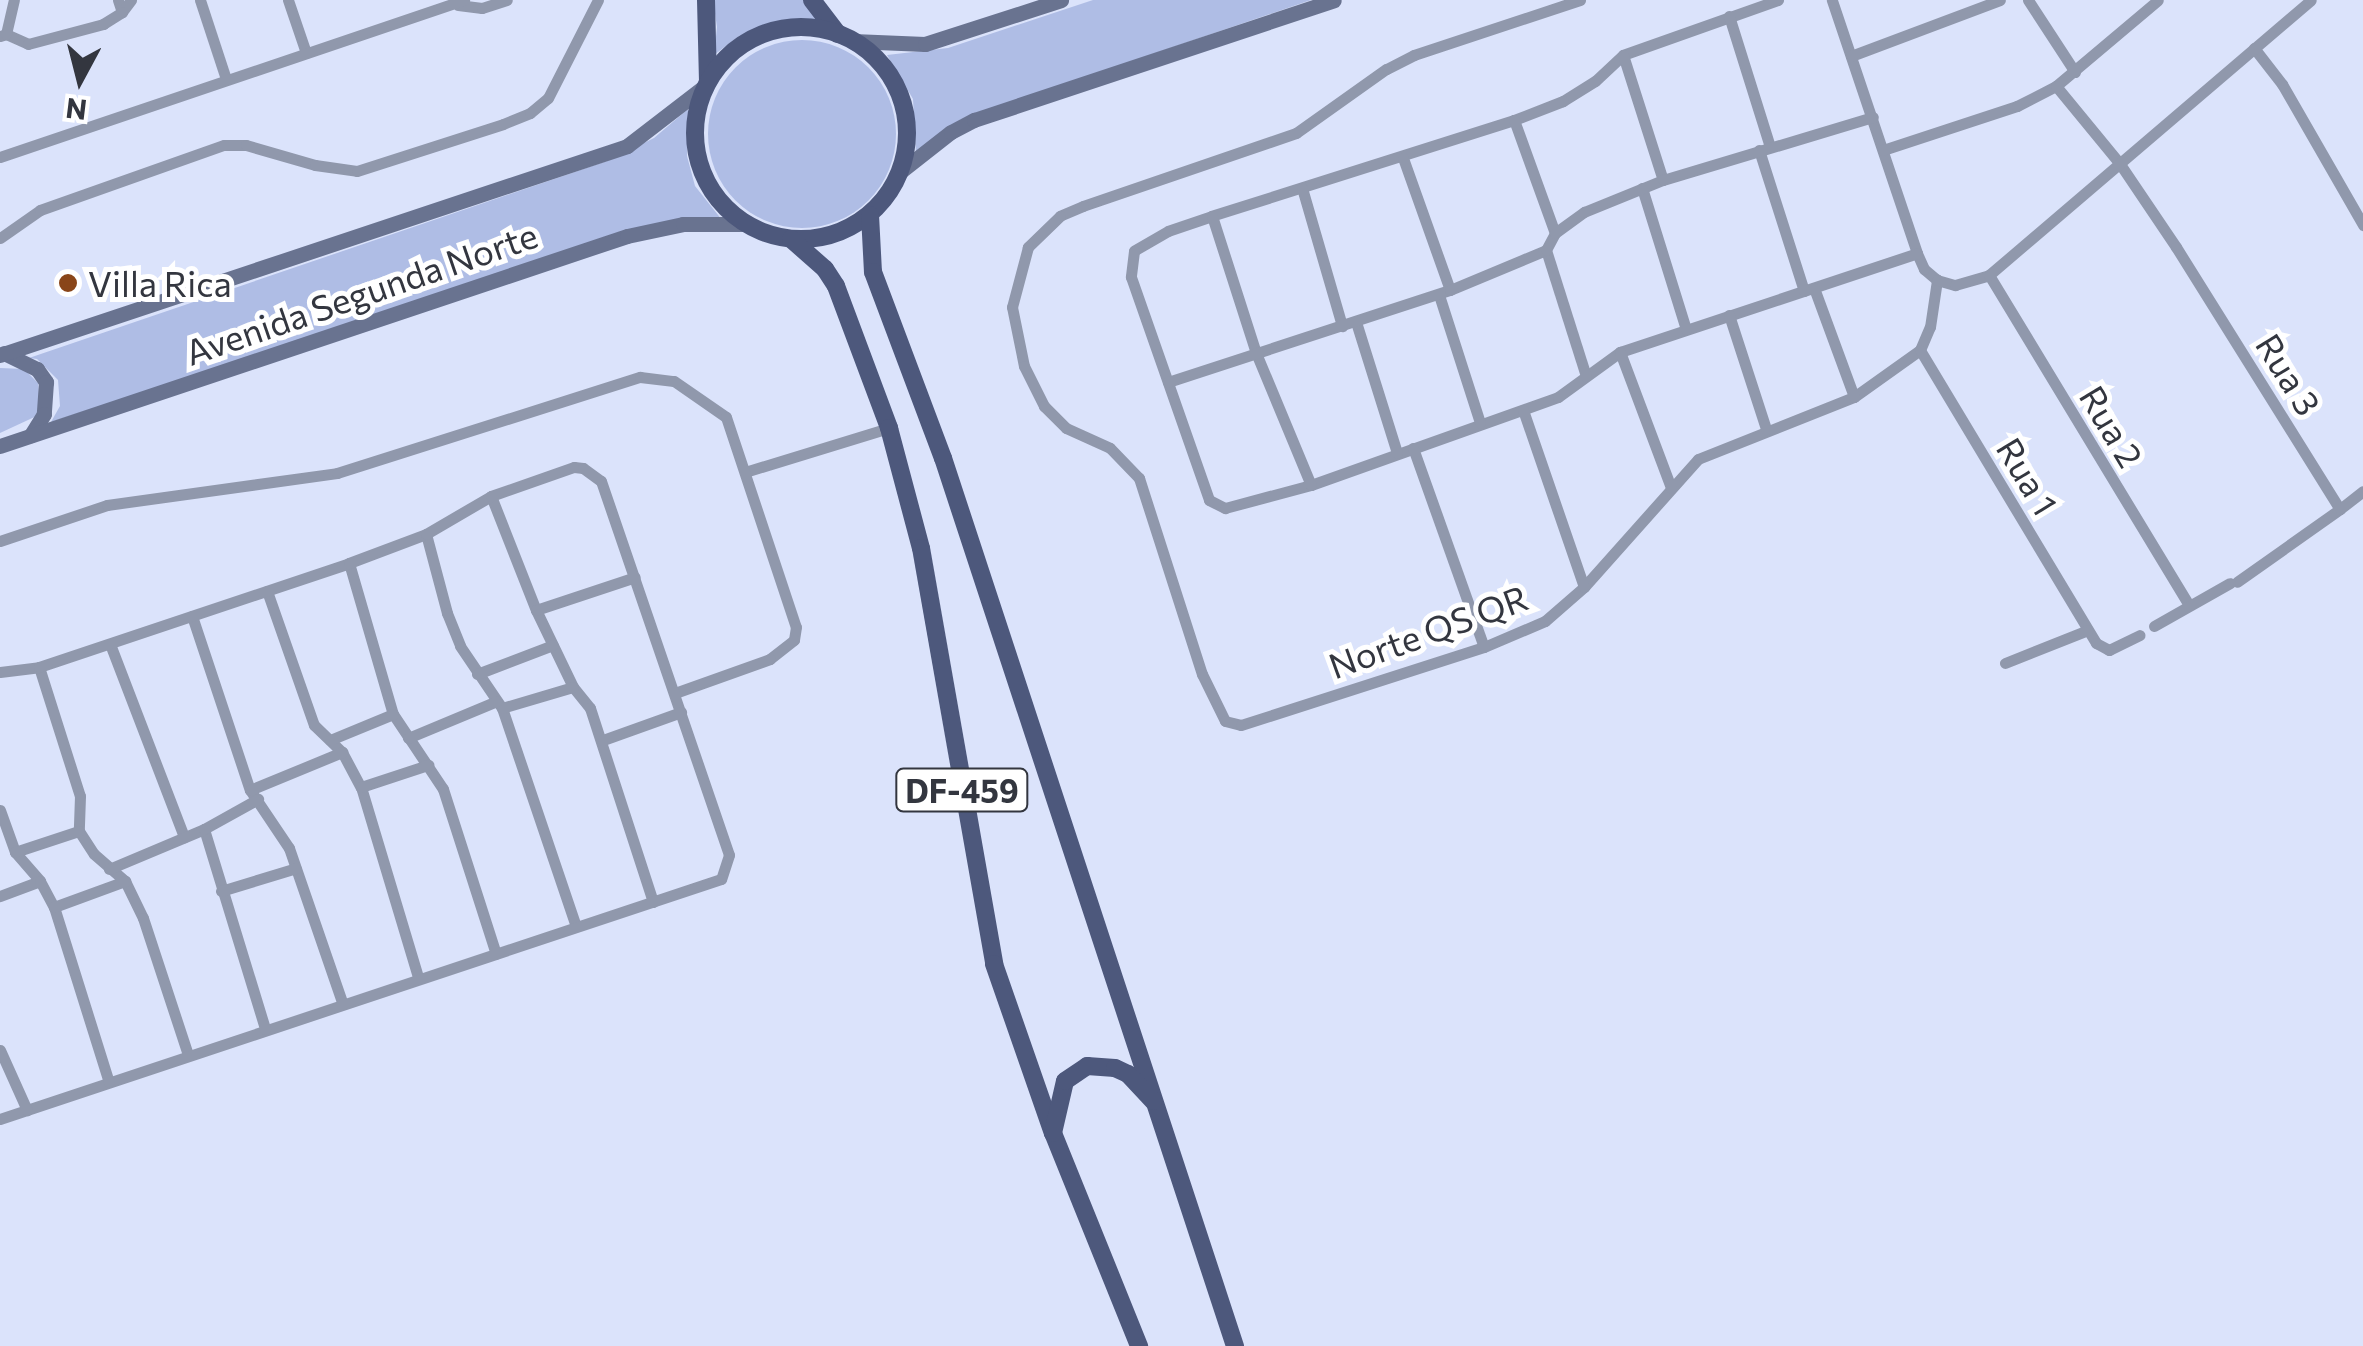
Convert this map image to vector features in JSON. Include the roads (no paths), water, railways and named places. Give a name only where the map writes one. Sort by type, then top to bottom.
[{"type":"main road","points":[[706,0],[707,83]]},
{"type":"main road","points":[[812,0],[846,37],[878,59],[896,83],[906,111],[908,141],[902,170],[888,195],[870,215]]},
{"type":"main road","points":[[707,83],[727,56],[768,32],[803,27],[846,37],[925,44],[1061,0]]},
{"type":"main road","points":[[902,170],[951,132],[974,120],[1334,0]]},
{"type":"main road","name":"DF-459","points":[[707,83],[695,116],[695,148],[712,191],[746,224],[791,240],[825,268],[836,286],[889,428],[921,548],[994,964],[1053,1134],[1139,1346]]},
{"type":"main road","name":"Avenida Segunda Norte","points":[[2,354],[628,146],[707,83]]},
{"type":"main road","name":"DF-459","points":[[791,240],[846,230],[870,215],[873,272],[943,458],[1235,1346]]},
{"type":"main road","name":"Avenida Segunda Norte","points":[[0,446],[626,236],[682,224],[746,224]]},
{"type":"main road","points":[[2,354],[37,370],[46,382],[44,414],[31,436]]},
{"type":"main road","points":[[1053,1134],[1066,1081],[1087,1066],[1115,1068],[1128,1074],[1156,1104]]},
{"type":"street","points":[[14,0],[3,35],[28,44],[103,24],[131,0]]},
{"type":"street","points":[[200,0],[226,80]]},
{"type":"street","points":[[288,0],[306,53]]},
{"type":"street","points":[[0,156],[460,2],[482,8],[507,0]]},
{"type":"street","points":[[0,238],[40,210],[224,145],[246,145],[315,165],[357,172],[503,124],[530,113],[548,98],[598,0]]},
{"type":"street","name":"Norte QS QR","points":[[1580,0],[1414,55],[1386,69],[1296,133],[1082,206],[1052,222],[1028,247],[1012,307],[1024,366],[1044,406],[1066,428],[1110,448],[1138,478],[1202,674],[1221,717],[1241,724],[1484,647],[1545,621],[1584,587],[1698,459],[1854,397],[1920,350]]},
{"type":"street","points":[[1778,0],[1623,55],[1563,101],[1514,120],[1212,216],[1144,244],[1131,256],[1131,277],[1188,449],[1216,506],[1310,485],[1523,410],[1558,397],[1620,352],[1916,253]]},
{"type":"street","points":[[1832,0],[1916,253],[1924,270],[1937,280],[1955,285],[1989,275],[2311,0]]},
{"type":"street","points":[[1852,56],[2000,0]]},
{"type":"street","points":[[2028,0],[2075,72]]},
{"type":"street","points":[[1883,150],[2017,106],[2056,86],[2158,0]]},
{"type":"street","points":[[1729,16],[1809,290],[1854,397]]},
{"type":"street","points":[[2254,48],[2282,84],[2363,225]]},
{"type":"street","points":[[1623,55],[1663,180]]},
{"type":"street","name":"Rua 3","points":[[2056,86],[2120,164],[2232,332],[2340,509]]},
{"type":"street","points":[[1168,382],[1445,292],[1546,250],[1554,233],[1584,212],[1663,180],[1873,116]]},
{"type":"street","points":[[1514,120],[1554,233]]},
{"type":"street","points":[[1403,158],[1480,423]]},
{"type":"street","points":[[1302,188],[1342,326]]},
{"type":"street","points":[[1642,188],[1686,329]]},
{"type":"street","points":[[1212,216],[1256,353],[1310,485]]},
{"type":"street","points":[[1546,250],[1586,376]]},
{"type":"street","name":"Rua 2","points":[[1989,275],[2189,605]]},
{"type":"street","points":[[1920,350],[1930,326],[1937,280]]},
{"type":"street","points":[[1729,315],[1766,429]]},
{"type":"street","points":[[1356,322],[1397,453]]},
{"type":"street","name":"Rua 1","points":[[1920,350],[2088,630]]},
{"type":"street","points":[[1620,352],[1671,488]]},
{"type":"street","points":[[0,541],[107,506],[338,473],[640,376],[674,381],[726,416],[796,634],[770,659],[675,693]]},
{"type":"street","points":[[1523,410],[1584,587]]},
{"type":"street","points":[[745,472],[889,428]]},
{"type":"street","points":[[1414,448],[1484,647]]},
{"type":"street","points":[[0,672],[39,667],[349,564],[426,534],[491,496],[574,466],[592,472],[600,482],[730,855],[722,878],[0,1119]]},
{"type":"street","points":[[2154,626],[2234,582],[2363,491]]},
{"type":"street","points":[[491,496],[536,610],[574,686],[590,708],[603,740],[653,902]]},
{"type":"street","points":[[426,534],[447,613],[477,674],[500,705],[576,926]]},
{"type":"street","points":[[349,564],[394,714],[443,789],[496,954]]},
{"type":"street","points":[[536,610],[635,577]]},
{"type":"street","points":[[267,590],[314,725],[342,752],[362,787],[418,977]]},
{"type":"street","points":[[192,616],[254,794],[296,868],[342,1002]]},
{"type":"street","points":[[2005,663],[2088,630],[2108,650],[2140,635]]},
{"type":"street","points":[[110,644],[184,837]]},
{"type":"street","points":[[477,674],[553,645]]},
{"type":"street","points":[[39,667],[80,796],[80,832],[109,869],[125,881],[143,918],[188,1055]]},
{"type":"street","points":[[408,738],[500,705],[574,686]]},
{"type":"street","points":[[603,740],[681,712]]},
{"type":"street","points":[[330,740],[394,714]]},
{"type":"street","points":[[109,869],[204,829],[254,794],[342,752]]},
{"type":"street","points":[[362,787],[428,765]]},
{"type":"street","points":[[0,810],[15,852],[40,881],[54,907],[109,1082]]},
{"type":"street","points":[[204,829],[265,1029]]},
{"type":"street","points":[[15,852],[80,832]]},
{"type":"street","points":[[221,891],[296,868]]},
{"type":"street","points":[[0,896],[40,881]]},
{"type":"street","points":[[54,907],[125,881]]},
{"type":"street","points":[[0,1050],[27,1110]]},
{"type":"place","name":"Villa Rica","points":[[68,283]]}]
